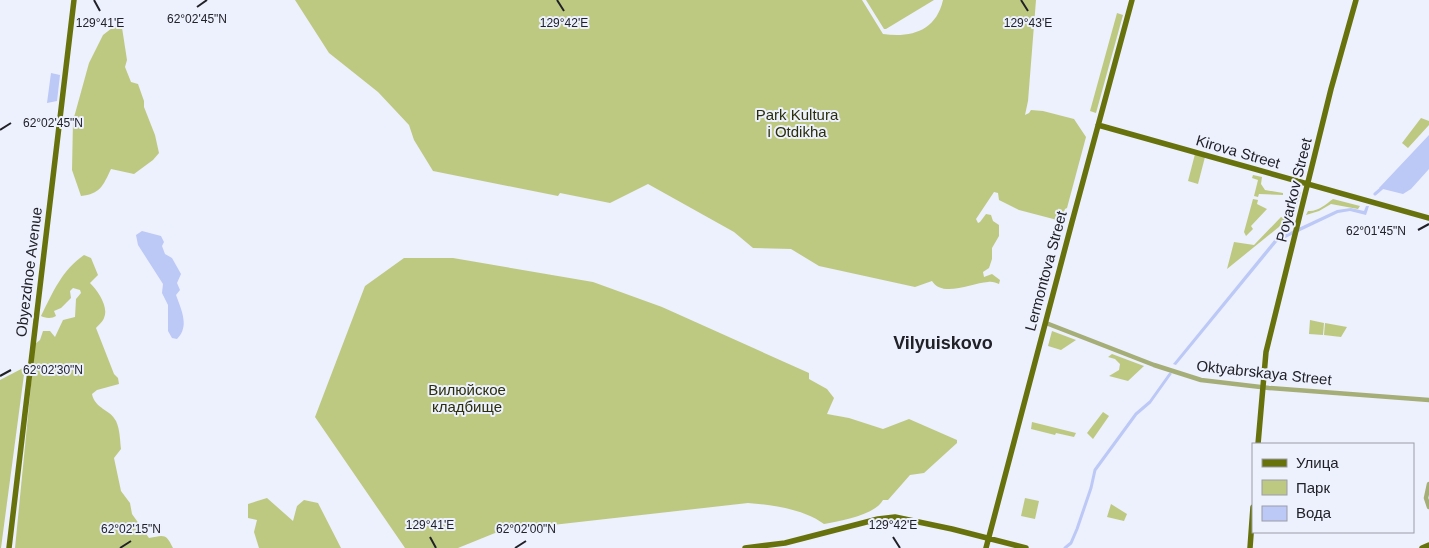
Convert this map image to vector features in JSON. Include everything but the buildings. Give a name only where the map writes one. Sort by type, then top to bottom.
[{"type":"main road","name":"Obyezdnoe Avenue","points":[[9,548],[74,0]]},
{"type":"main road","name":"Lermontova Street","points":[[986,548],[1132,0]]},
{"type":"main road","name":"Poyarkov Street","points":[[1258,443],[1266,352],[1331,89],[1356,0]]},
{"type":"main road","name":"Kirova Street","points":[[1098,125],[1429,218]]},
{"type":"main road","points":[[745,548],[785,545],[886,517],[904,518],[1026,548]]},
{"type":"main road","points":[[1250,548],[1252,521]]},
{"type":"main road","points":[[1422,548],[1429,545]]},
{"type":"street","name":"Oktyabrskaya Street","points":[[1046,322],[1186,376],[1201,380],[1262,387],[1429,400]]},
{"type":"street","points":[[1429,484],[1426,498],[1429,508]]},
{"type":"green space","name":"Park Kultura i Otdikha","points":[[295,0],[862,0],[883,34],[903,35],[921,30],[935,19],[940,11],[943,0],[1036,0],[1028,101],[1025,115],[1031,110],[1074,119],[1086,137],[1067,208],[1061,221],[1019,210],[999,200],[998,193],[994,192],[976,219],[978,223],[986,214],[991,215],[993,221],[999,225],[999,236],[992,248],[992,259],[989,268],[983,272],[984,277],[992,274],[1000,280],[999,284],[989,282],[950,289],[937,286],[932,281],[915,287],[819,266],[791,249],[753,248],[734,232],[648,184],[610,203],[560,193],[558,196],[433,171],[414,140],[409,125],[378,92],[329,53]]},
{"type":"green space","points":[[866,0],[934,0],[884,29]]},
{"type":"green space","points":[[1117,13],[1123,15],[1096,113],[1090,111]]},
{"type":"green space","points":[[121,21],[127,60],[125,67],[131,82],[138,84],[159,153],[153,160],[134,174],[111,169],[106,180],[97,191],[81,196],[72,170],[73,121],[89,63],[103,35]]},
{"type":"green space","points":[[1421,118],[1429,121],[1429,125],[1408,148],[1402,143]]},
{"type":"green space","points":[[1195,154],[1205,157],[1198,184],[1188,181]]},
{"type":"green space","points":[[1253,175],[1262,177],[1261,184],[1265,190],[1283,193],[1283,195],[1259,194],[1258,197],[1254,196],[1258,180],[1252,178]]},
{"type":"green space","points":[[1301,192],[1292,221],[1285,222],[1291,219],[1287,218],[1289,212],[1295,210],[1299,193]]},
{"type":"green space","points":[[1253,199],[1258,200],[1257,204],[1267,209],[1251,226],[1253,229],[1246,236],[1244,232]]},
{"type":"green space","points":[[1333,199],[1360,206],[1358,209],[1331,204],[1319,211],[1306,215],[1308,211],[1318,209]]},
{"type":"green space","points":[[1281,217],[1285,219],[1285,222],[1227,269],[1234,242],[1254,245]]},
{"type":"green space","points":[[84,255],[91,258],[98,275],[90,283],[102,299],[105,314],[103,320],[96,328],[119,384],[97,390],[92,394],[96,403],[113,417],[117,424],[121,449],[114,458],[121,491],[130,503],[132,514],[149,538],[164,536],[173,548],[15,548],[35,344],[40,340],[43,331],[50,331],[55,337],[63,320],[75,317],[76,299],[81,293],[80,290],[73,288],[70,291],[71,298],[61,308],[54,311],[56,316],[48,318],[41,316],[64,275]]},
{"type":"green space","name":"Вилюйское кладбище","points":[[404,258],[453,258],[593,282],[662,307],[809,373],[809,379],[827,389],[834,398],[827,414],[849,418],[883,429],[909,419],[957,440],[957,443],[924,473],[910,475],[888,500],[883,500],[873,510],[831,523],[824,524],[797,511],[748,503],[500,531],[458,548],[405,548],[315,417],[365,286]]},
{"type":"green space","points":[[1310,320],[1324,323],[1323,335],[1309,334]]},
{"type":"green space","points":[[1325,323],[1347,327],[1341,337],[1324,335]]},
{"type":"green space","points":[[1052,331],[1076,340],[1061,350],[1048,346]]},
{"type":"green space","points":[[1112,354],[1144,366],[1128,381],[1109,376],[1119,370],[1120,364],[1115,359],[1108,357]]},
{"type":"green space","points":[[25,367],[1,548],[0,548],[0,380]]},
{"type":"green space","points":[[1103,412],[1109,416],[1093,439],[1087,433]]},
{"type":"green space","points":[[1032,422],[1076,433],[1074,437],[1056,433],[1055,435],[1031,429]]},
{"type":"green space","points":[[267,498],[293,521],[297,506],[304,500],[318,503],[341,548],[259,548],[254,532],[257,520],[248,518],[248,504]]},
{"type":"green space","points":[[1025,498],[1039,501],[1035,519],[1021,516]]},
{"type":"green space","points":[[1111,504],[1127,514],[1124,521],[1107,517]]},
{"type":"water","points":[[51,73],[60,75],[57,101],[47,103]]},
{"type":"water","points":[[1429,135],[1429,169],[1411,189],[1403,194],[1379,188]]},
{"type":"water","points":[[1366,206],[1369,206],[1366,215],[1350,211],[1338,213],[1277,242],[1176,365],[1173,364],[1275,239],[1337,210],[1351,208],[1364,211]]},
{"type":"water","points":[[142,231],[161,236],[164,242],[162,246],[165,254],[172,258],[181,274],[177,283],[180,290],[176,295],[184,323],[181,334],[177,339],[172,338],[168,331],[168,305],[162,293],[163,284],[138,245],[136,235]]},
{"type":"waterway","points":[[1375,194],[1382,188]]},
{"type":"waterway","points":[[1065,548],[1071,543],[1077,529],[1095,470],[1136,414],[1150,402],[1170,374]]},
{"type":"district","name":"Vilyuiskovo","points":[[943,343]]}]
